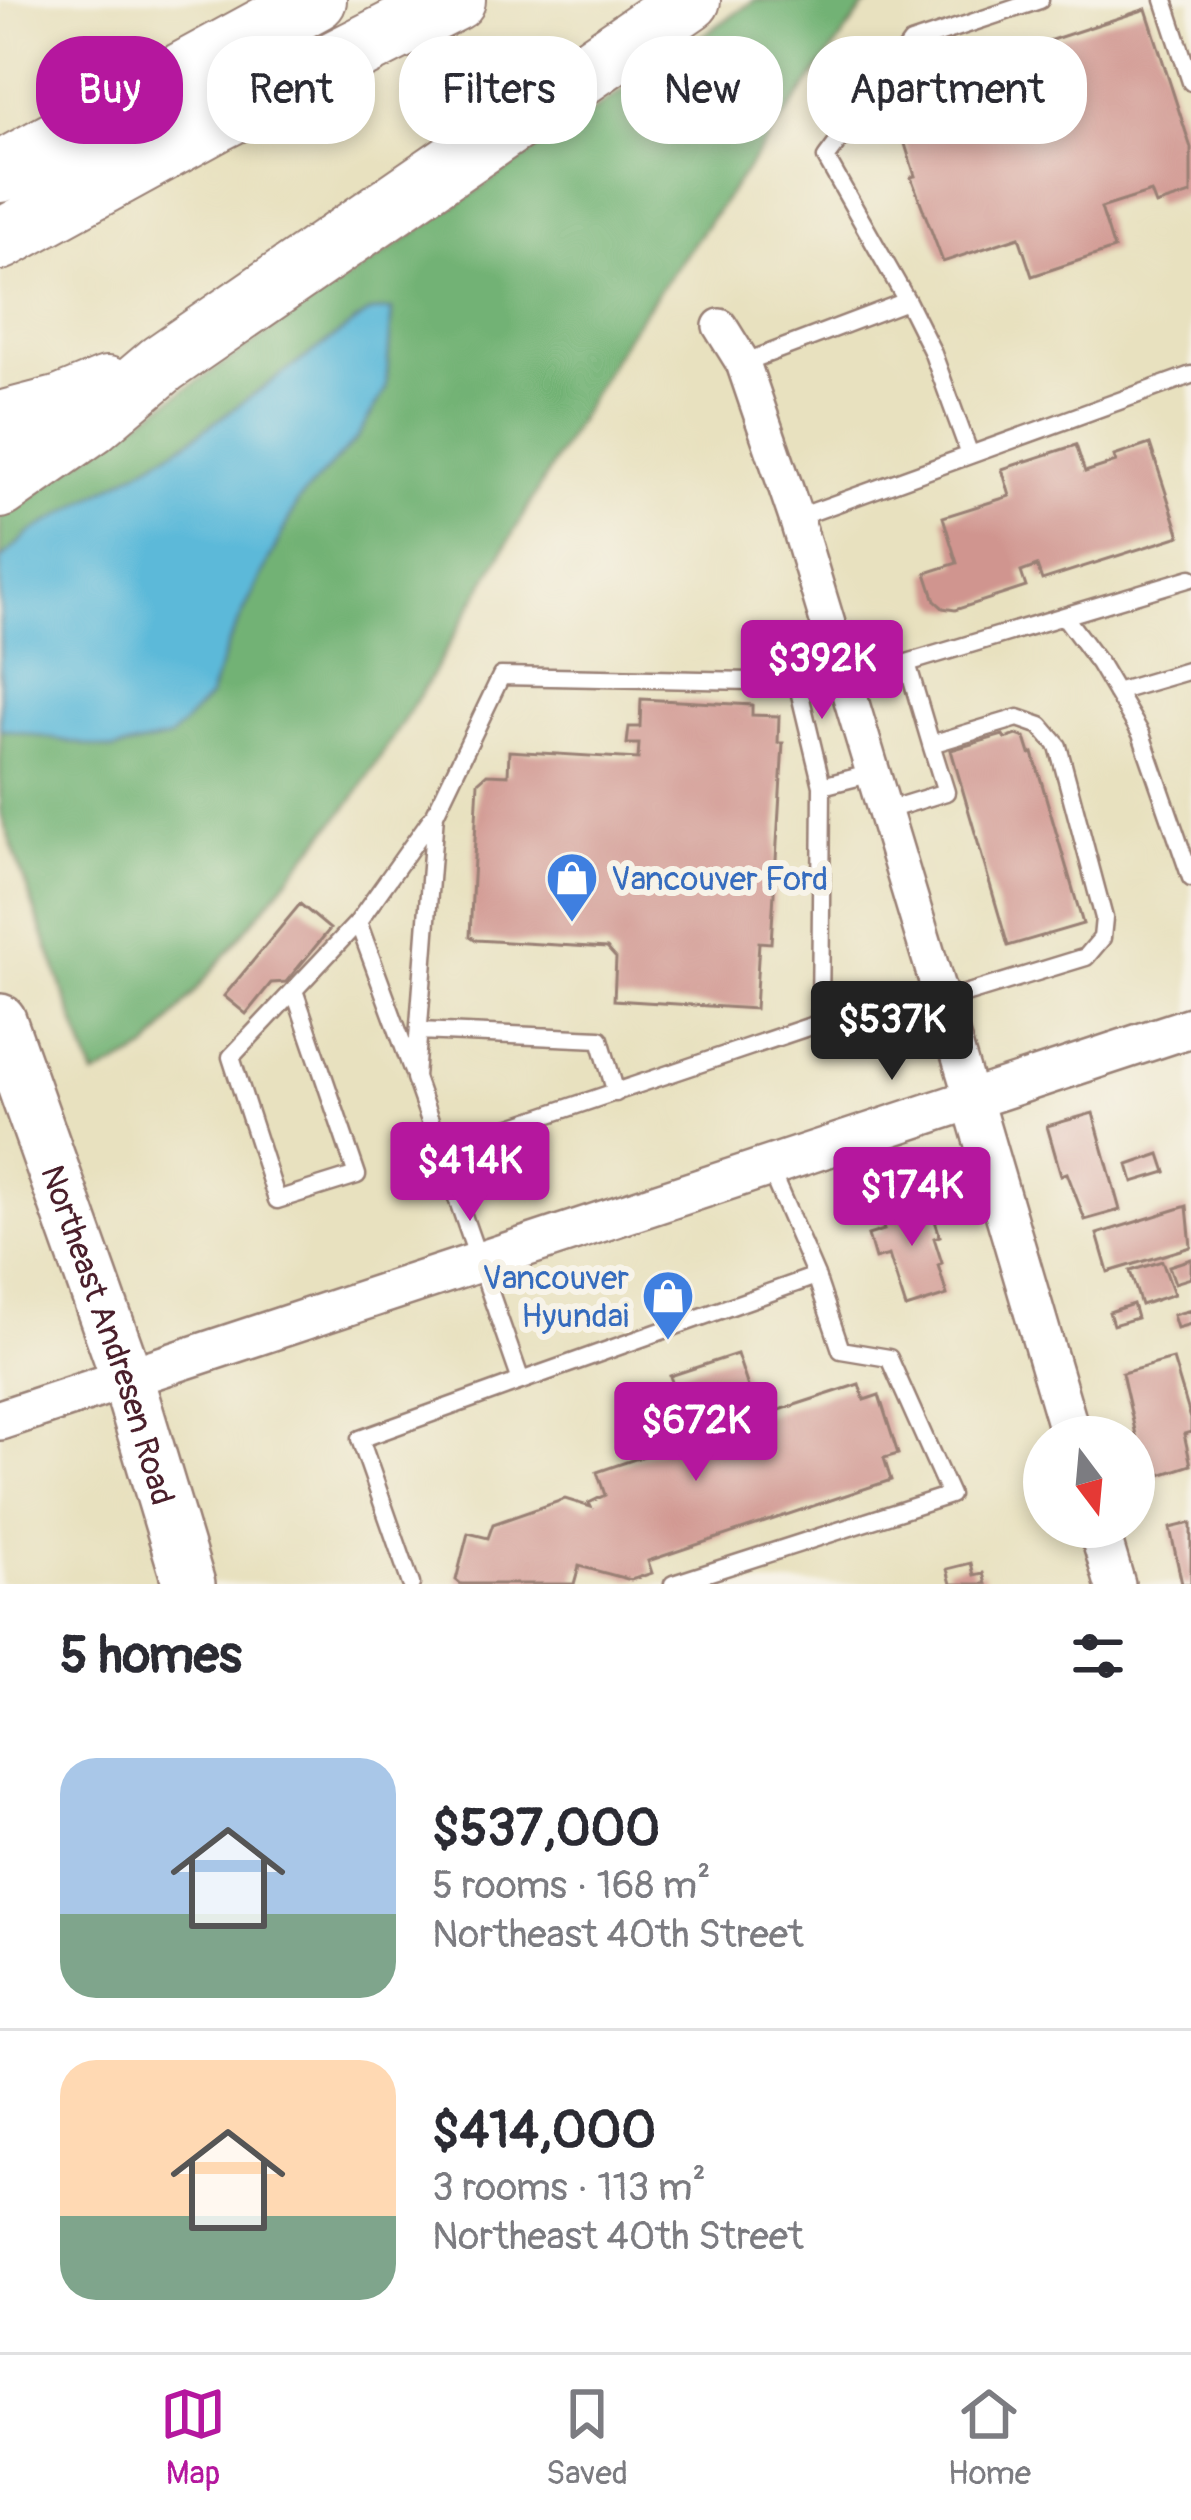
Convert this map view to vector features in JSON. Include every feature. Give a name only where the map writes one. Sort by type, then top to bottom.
[{"type":"highway","points":[[0,172],[316,0]]},
{"type":"highway","points":[[0,240],[219,120],[455,0]]},
{"type":"highway","points":[[0,488],[90,425],[162,364],[690,0]]},
{"type":"highway","points":[[0,422],[61,406],[162,364]]},
{"type":"main road","name":"Northeast Andresen Road","points":[[0,1020],[127,1378],[189,1584]]},
{"type":"street","points":[[720,326],[743,363],[796,518],[1065,1416]]},
{"type":"street","points":[[0,1420],[1191,1027]]},
{"type":"street","points":[[1104,1548],[1115,1584]]},
{"type":"lane","points":[[970,455],[932,351],[826,158],[910,43],[1040,0]]},
{"type":"lane","points":[[1164,0],[1191,82]]},
{"type":"lane","points":[[743,363],[907,301]]},
{"type":"lane","points":[[796,518],[1191,375]]},
{"type":"lane","points":[[294,990],[358,1174],[278,1201],[231,1057],[294,990],[358,922],[435,814],[501,676],[846,682],[1191,578]]},
{"type":"lane","points":[[1064,616],[1141,734],[1191,878]]},
{"type":"lane","points":[[884,811],[946,792],[908,663]]},
{"type":"lane","points":[[1116,692],[1191,670]]},
{"type":"lane","points":[[440,1151],[820,1023],[822,786],[797,682]]},
{"type":"lane","points":[[932,744],[1018,718],[1041,726],[1058,746],[1104,918],[1102,938],[1086,958],[942,1001]]},
{"type":"lane","points":[[822,786],[873,773]]},
{"type":"lane","points":[[415,1078],[435,814]]},
{"type":"lane","points":[[358,922],[521,1381]]},
{"type":"lane","points":[[419,1030],[600,1039],[616,1093]]},
{"type":"lane","points":[[673,1584],[950,1496],[889,1358],[841,1350],[817,1276],[768,1164]]},
{"type":"lane","points":[[411,1584],[360,1438],[817,1276]]},
{"type":"green space","points":[[755,0],[880,0],[864,7],[843,36],[807,36],[807,86],[783,119],[783,36],[702,36]]},
{"type":"green space","points":[[621,92],[621,144],[765,144],[625,338],[426,685],[354,798],[148,1049],[94,1077],[0,812],[0,516],[544,144],[597,144],[597,108]]},
{"type":"water","points":[[392,310],[386,389],[357,438],[298,501],[228,644],[209,697],[170,738],[113,750],[0,729],[0,560],[30,533],[184,444],[371,311]]},
{"type":"building","points":[[1146,9],[1191,148],[1191,194],[1156,205],[1151,192],[1101,208],[1114,249],[1032,276],[1019,237],[943,262],[911,177],[915,176],[905,144],[1087,144],[1087,36],[1064,36]]},
{"type":"building","points":[[1150,444],[1180,536],[1042,580],[1037,566],[1021,572],[1026,587],[955,610],[935,601],[926,573],[957,563],[943,517],[1010,496],[1002,469],[1076,445],[1085,472]]},
{"type":"building","points":[[641,699],[752,705],[752,715],[779,716],[778,743],[783,743],[771,943],[759,942],[755,1009],[614,1000],[616,958],[607,948],[470,936],[478,782],[487,774],[508,775],[509,751],[638,759],[639,744],[627,744],[629,727],[640,727]]},
{"type":"building","points":[[1003,735],[1005,739],[1025,738],[1033,753],[1083,924],[1008,946],[951,750]]},
{"type":"building","points":[[300,904],[330,929],[286,982],[271,983],[246,1014],[224,996]]},
{"type":"building","points":[[1093,1113],[1120,1210],[1085,1220],[1067,1173],[1061,1175],[1047,1126]]},
{"type":"building","points":[[1160,1154],[1166,1172],[1133,1182],[1128,1165]]},
{"type":"building","points":[[925,1190],[940,1236],[934,1238],[947,1295],[906,1308],[889,1255],[875,1259],[868,1235],[884,1230],[881,1220],[893,1216],[889,1202]]},
{"type":"building","points":[[1187,1206],[1191,1247],[1108,1272],[1097,1234]]},
{"type":"building","points":[[1191,1259],[1191,1278],[1175,1283],[1169,1266]]},
{"type":"building","points":[[1162,1261],[1174,1294],[1141,1305],[1130,1271]]},
{"type":"building","points":[[1133,1304],[1137,1318],[1113,1325],[1109,1312]]},
{"type":"building","points":[[1191,1310],[1191,1324],[1177,1328],[1173,1315]]},
{"type":"building","points":[[737,1354],[758,1417],[859,1384],[864,1400],[879,1395],[898,1454],[884,1458],[891,1480],[648,1561],[652,1573],[631,1580],[579,1566],[574,1584],[461,1584],[456,1580],[468,1533],[488,1538],[493,1524],[565,1499],[591,1507],[589,1503],[605,1495],[597,1472],[691,1440],[670,1376]]},
{"type":"building","points":[[1173,1359],[1191,1419],[1191,1432],[1184,1434],[1191,1465],[1155,1477],[1155,1416],[1132,1416],[1122,1373]]},
{"type":"building","points":[[1191,1523],[1191,1584],[1182,1584],[1170,1528]]},
{"type":"building","points":[[971,1563],[974,1575],[983,1573],[986,1584],[951,1584],[947,1569]]},
{"type":"place","name":"Vancouver Ford","points":[[572,924]]},
{"type":"place","name":"Vancouver Hyundai","points":[[668,1342]]}]
